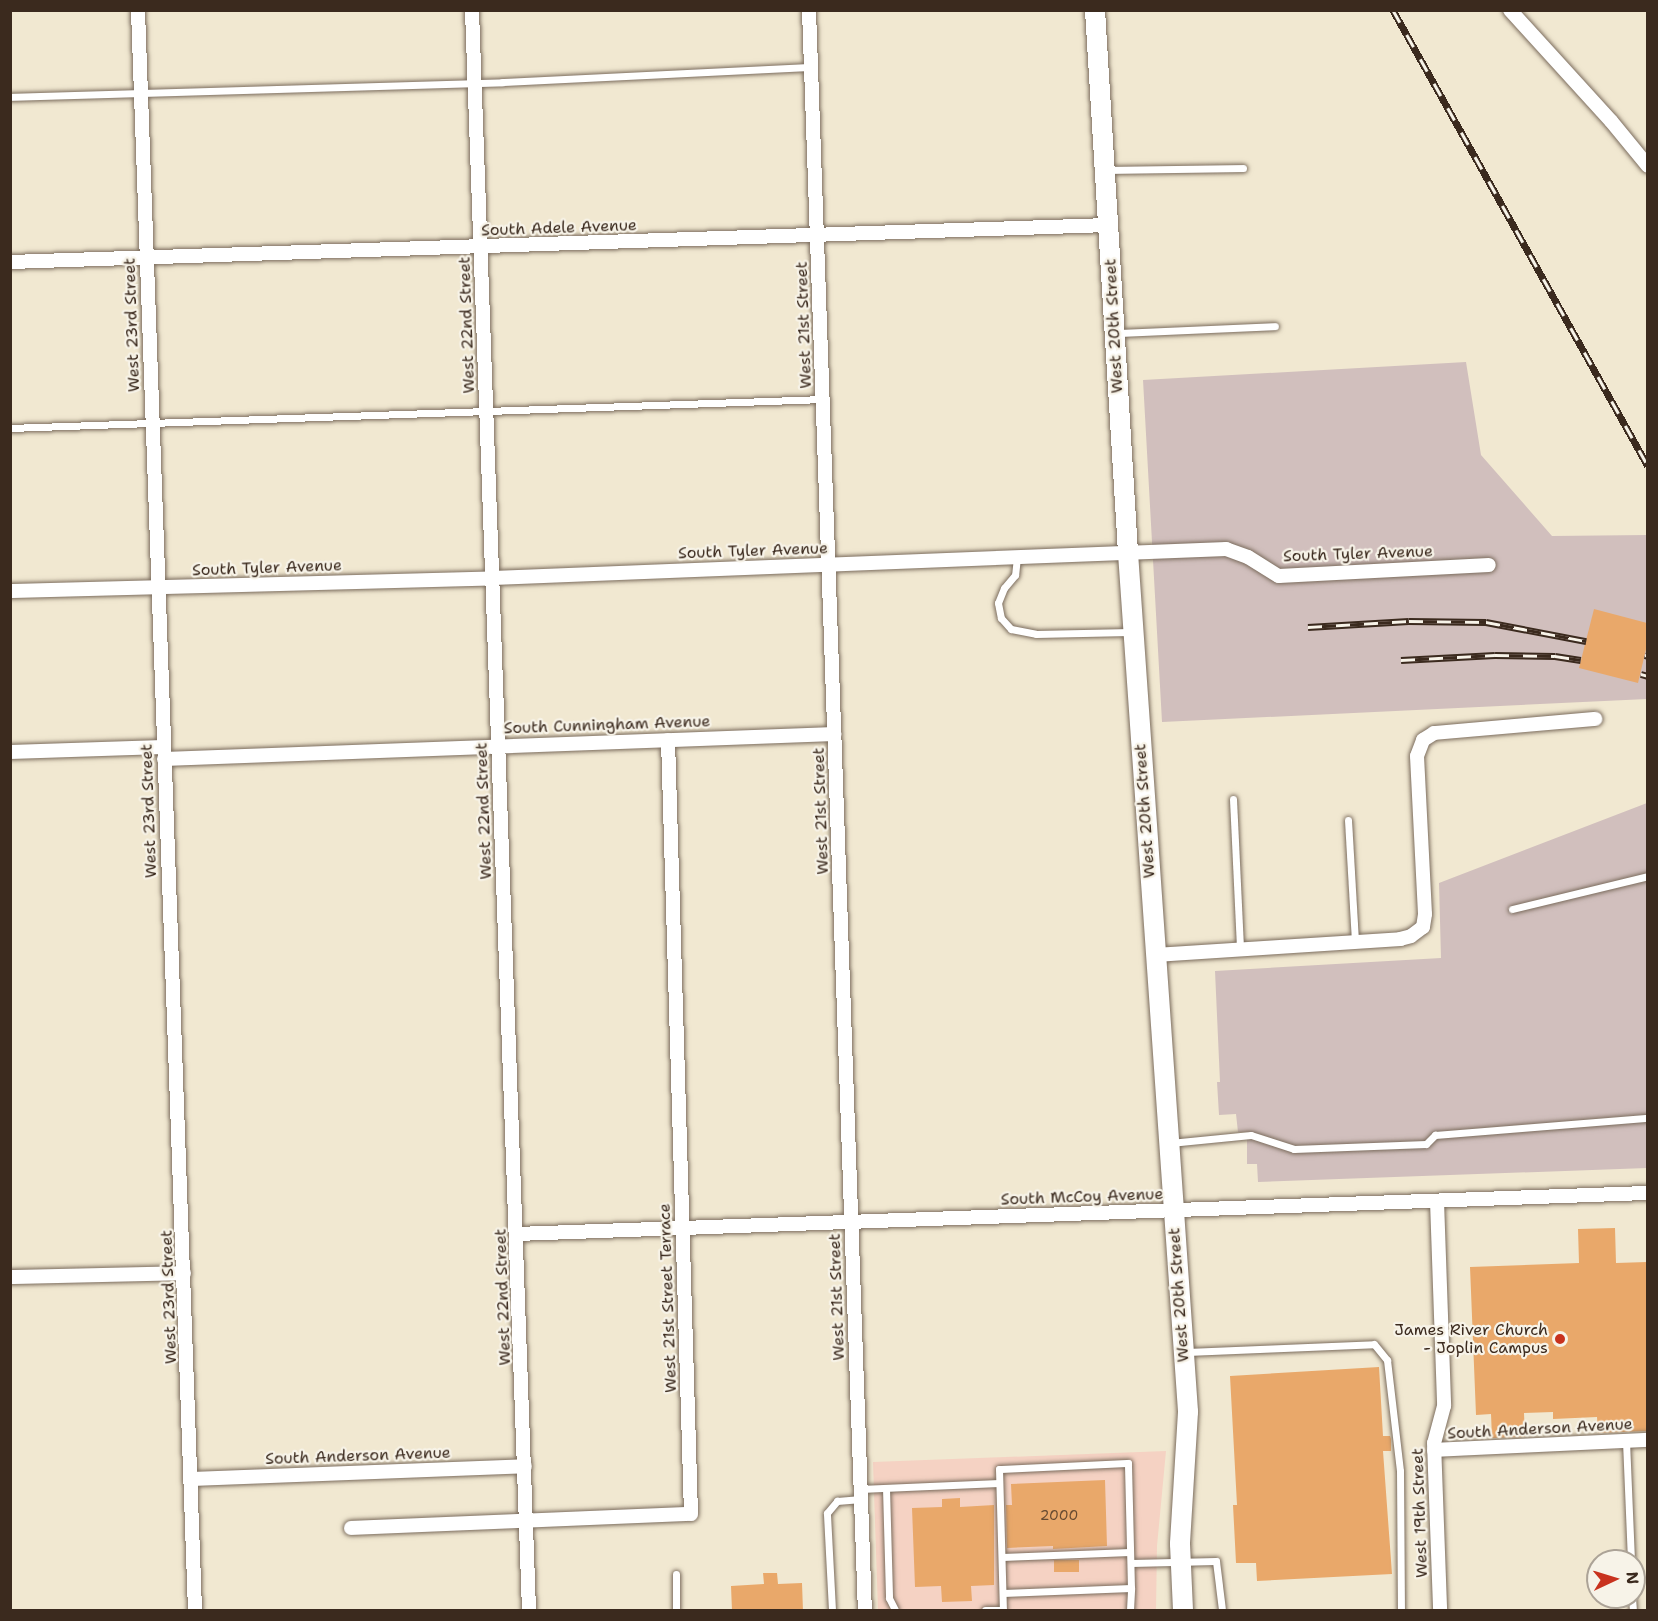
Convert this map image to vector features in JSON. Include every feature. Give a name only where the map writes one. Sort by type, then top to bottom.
[{"type":"main road","name":"West 20th Street","points":[[1095,10],[1133,632],[1188,1412],[1180,1561],[1182,1606]]},
{"type":"street","name":"West 23rd Street","points":[[138,10],[195,1611]]},
{"type":"street","name":"West 22nd Street","points":[[472,10],[529,1611]]},
{"type":"street","name":"West 21st Street","points":[[809,10],[865,1611]]},
{"type":"street","points":[[1510,10],[1611,121],[1647,166]]},
{"type":"street","name":"South Adele Avenue","points":[[10,262],[1108,225]]},
{"type":"street","name":"South Tyler Avenue","points":[[10,591],[493,578],[1226,549],[1248,557],[1279,576],[1489,565]]},
{"type":"street","points":[[1155,955],[1400,939],[1423,927],[1425,914],[1418,756],[1419,748],[1427,737],[1434,733],[1595,719]]},
{"type":"street","name":"South Cunningham Avenue","points":[[10,752],[164,753],[498,746],[835,734]]},
{"type":"street","name":"West 21st Street Terrace","points":[[351,1528],[691,1515],[668,740]]},
{"type":"street","name":"South McCoy Avenue","points":[[517,1234],[1647,1193]]},
{"type":"street","name":"West 19th Street","points":[[1437,1201],[1444,1406],[1434,1450],[1440,1611]]},
{"type":"street","points":[[10,1277],[184,1273]]},
{"type":"street","name":"South Anderson Avenue","points":[[1434,1450],[1647,1440]]},
{"type":"street","name":"South Anderson Avenue","points":[[192,1479],[525,1466]]},
{"type":"lane","points":[[10,97],[811,67]]},
{"type":"lane","points":[[1105,170],[1243,168]]},
{"type":"lane","points":[[1115,333],[1275,326]]},
{"type":"lane","points":[[10,428],[822,399]]},
{"type":"lane","points":[[1017,557],[1015,575],[1004,588],[998,603],[1001,618],[1011,629],[1036,634],[1133,632]]},
{"type":"lane","points":[[1233,799],[1240,950]]},
{"type":"lane","points":[[1348,820],[1355,942]]},
{"type":"lane","points":[[1512,909],[1647,876]]},
{"type":"lane","points":[[1168,1143],[1251,1135],[1294,1149],[1426,1144],[1436,1135],[1647,1118]]},
{"type":"lane","points":[[1183,1352],[1374,1344],[1387,1360],[1400,1472],[1401,1611]]},
{"type":"lane","points":[[1626,1441],[1630,1549]]},
{"type":"lane","points":[[985,1611],[1003,1610],[999,1469],[1128,1463],[1130,1611]]},
{"type":"lane","points":[[832,1611],[827,1514],[837,1501],[886,1488],[999,1483]]},
{"type":"lane","points":[[886,1488],[889,1598],[895,1611]]},
{"type":"lane","points":[[1002,1557],[1130,1552]]},
{"type":"lane","points":[[1131,1563],[1216,1561],[1222,1611]]},
{"type":"lane","points":[[676,1574],[676,1611]]},
{"type":"lane","points":[[1003,1593],[1131,1588]]},
{"type":"shaded area","points":[[1466,362],[1481,455],[1552,536],[1647,535],[1647,699],[1162,722],[1143,380]]},
{"type":"shaded area","points":[[1647,803],[1647,1168],[1258,1182],[1257,1164],[1247,1164],[1247,1132],[1238,1132],[1236,1114],[1219,1115],[1217,1082],[1220,1082],[1215,971],[1441,958],[1439,883]]},
{"type":"shaded area","points":[[1166,1451],[1157,1546],[1156,1610],[878,1610],[873,1462]]},
{"type":"building","points":[[1594,609],[1647,623],[1647,645],[1638,683],[1579,668]]},
{"type":"building","name":"James River Church - Joplin Campus","points":[[1615,1228],[1616,1263],[1647,1262],[1647,1431],[1598,1433],[1597,1417],[1553,1419],[1553,1412],[1524,1413],[1525,1437],[1492,1438],[1491,1414],[1476,1415],[1470,1267],[1579,1263],[1578,1229]]},
{"type":"building","points":[[1379,1367],[1383,1436],[1390,1436],[1391,1439],[1391,1451],[1383,1451],[1392,1574],[1257,1581],[1256,1563],[1236,1563],[1233,1505],[1237,1505],[1230,1376]]},
{"type":"building","points":[[1105,1480],[1107,1546],[1053,1549],[1053,1546],[1007,1548],[1006,1505],[1012,1505],[1011,1484]]},
{"type":"building","points":[[960,1498],[960,1507],[994,1505],[994,1585],[971,1586],[972,1601],[942,1602],[941,1586],[915,1587],[912,1508],[942,1507],[942,1499]]},
{"type":"building","points":[[1054,1560],[1079,1560],[1079,1572],[1054,1572]]},
{"type":"building","points":[[763,1573],[777,1573],[778,1584],[802,1583],[803,1611],[732,1611],[731,1586],[764,1584]]},
{"type":"railway","points":[[1393,10],[1648,466]]},
{"type":"railway","points":[[1308,627],[1409,621],[1486,622],[1586,641]]},
{"type":"railway","points":[[1401,660],[1495,655],[1555,656],[1581,660]]},
{"type":"railway","points":[[1641,674],[1648,676]]},
{"type":"place","name":"James River Church - Joplin Campus","points":[[1560,1339]]}]
